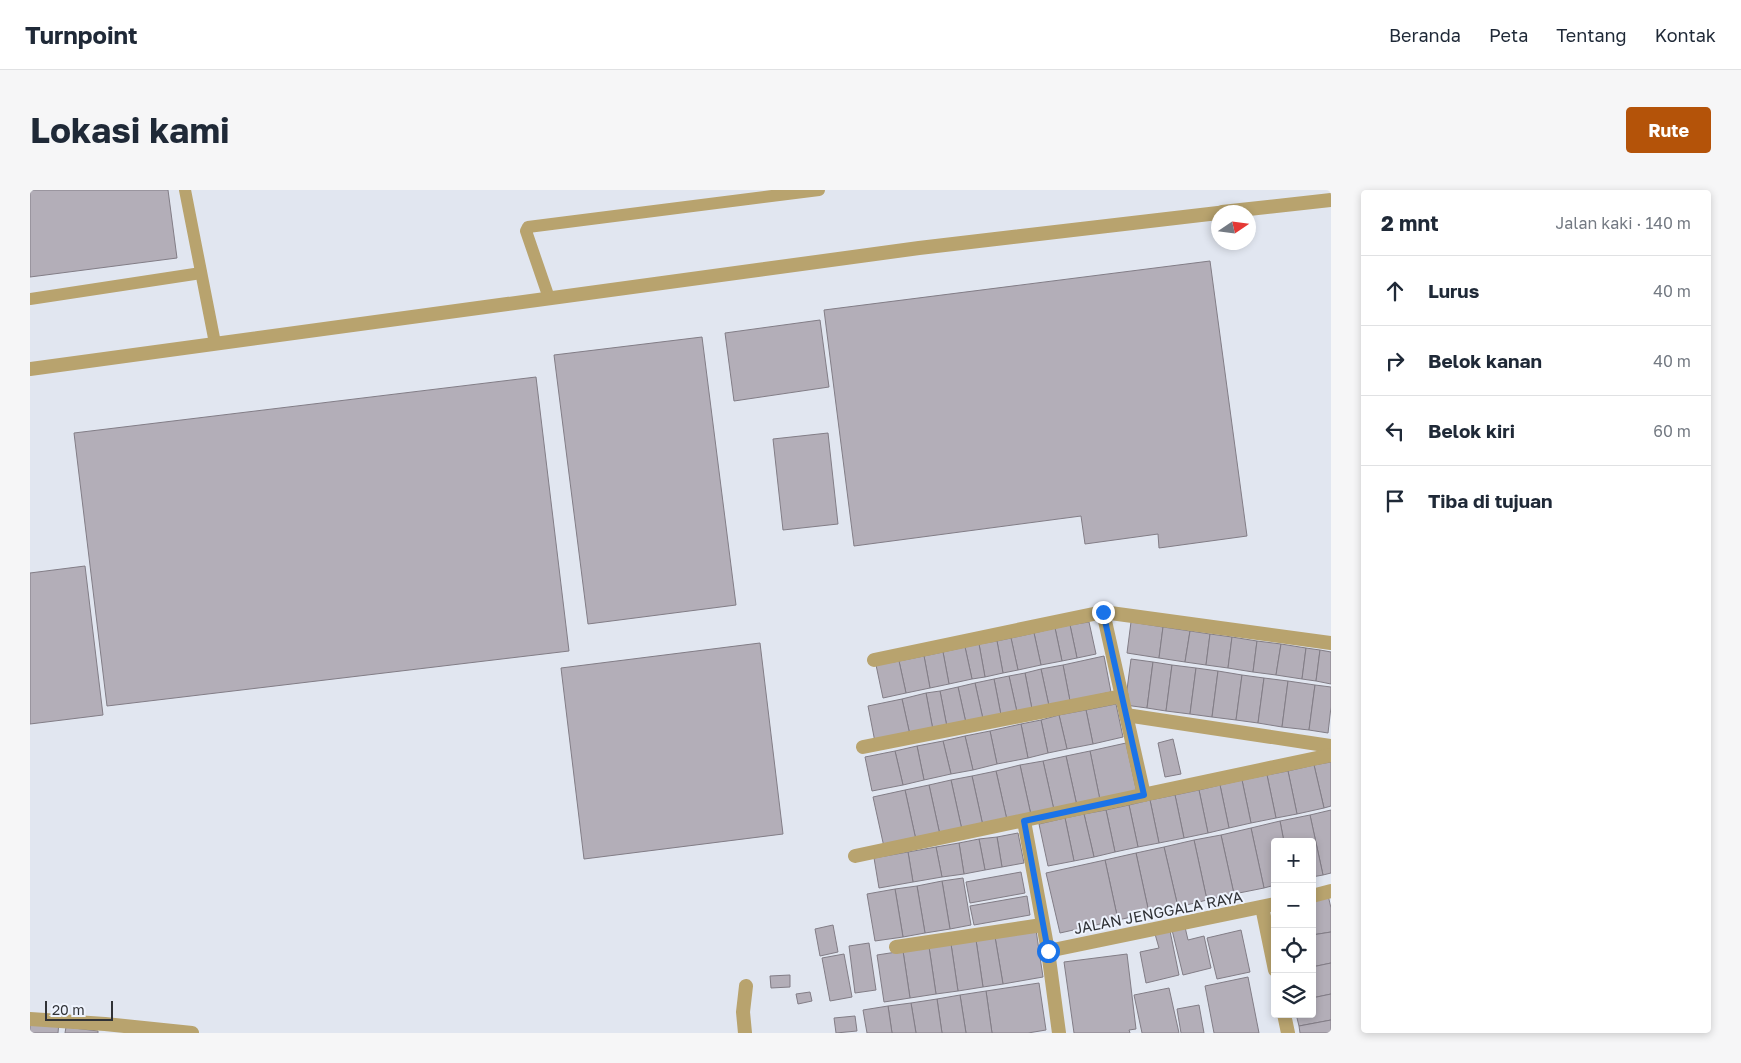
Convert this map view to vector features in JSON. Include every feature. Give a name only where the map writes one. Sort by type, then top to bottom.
[{"type":"street","points":[[1256,209],[1331,200]]},
{"type":"street","points":[[30,370],[215,343],[919,248],[1211,214]]},
{"type":"street","points":[[1103,612],[1144,795]]},
{"type":"street","points":[[874,660],[1103,612],[1331,643]]},
{"type":"street","points":[[863,747],[1122,696]]},
{"type":"street","points":[[1126,715],[1331,746]]},
{"type":"street","points":[[855,856],[1331,754]]},
{"type":"street","points":[[1024,821],[1048,951],[1059,1033]]},
{"type":"street","points":[[1316,895],[1331,892]]},
{"type":"street","points":[[1268,906],[1271,933]]},
{"type":"street","name":"JALAN JENGGALA RAYA","points":[[1048,951],[1268,906]]},
{"type":"street","points":[[896,947],[1042,925]]},
{"type":"street","points":[[745,1033],[742,1012],[746,986]]},
{"type":"street","points":[[1285,1018],[1288,1033]]},
{"type":"street","points":[[30,1019],[105,1029],[187,1033]]},
{"type":"lane","points":[[185,190],[215,343]]},
{"type":"lane","points":[[549,298],[526,231],[528,227],[819,190]]},
{"type":"lane","points":[[30,299],[201,273]]},
{"type":"building","points":[[30,190],[168,190],[177,258],[30,277]]},
{"type":"building","points":[[1210,261],[1247,536],[1159,548],[1158,534],[1085,544],[1081,516],[854,546],[824,310]]},
{"type":"building","points":[[820,320],[829,387],[734,401],[725,333]]},
{"type":"building","points":[[702,337],[736,605],[588,624],[554,355]]},
{"type":"building","points":[[536,377],[569,651],[107,706],[74,433]]},
{"type":"building","points":[[828,433],[838,524],[783,530],[773,439]]},
{"type":"building","points":[[85,566],[103,715],[30,724],[30,573]]},
{"type":"building","points":[[1089,622],[1096,654],[1077,658],[1070,625]]},
{"type":"building","points":[[1131,622],[1163,627],[1159,658],[1127,653]]},
{"type":"building","points":[[1070,625],[1077,658],[1062,661],[1055,628]]},
{"type":"building","points":[[1163,627],[1190,631],[1185,662],[1159,658]]},
{"type":"building","points":[[1055,628],[1062,661],[1041,665],[1034,633]]},
{"type":"building","points":[[1190,631],[1210,634],[1206,665],[1185,662]]},
{"type":"building","points":[[1034,633],[1041,665],[1018,670],[1011,638]]},
{"type":"building","points":[[1210,634],[1232,637],[1228,668],[1206,665]]},
{"type":"building","points":[[1232,637],[1257,641],[1253,672],[1228,668]]},
{"type":"building","points":[[1011,638],[1018,670],[1003,673],[997,641]]},
{"type":"building","points":[[997,641],[1003,673],[985,677],[979,644]]},
{"type":"building","points":[[1257,641],[1281,644],[1276,675],[1253,672]]},
{"type":"building","points":[[760,643],[783,834],[584,859],[561,668]]},
{"type":"building","points":[[979,644],[985,677],[972,679],[965,647]]},
{"type":"building","points":[[1281,644],[1306,648],[1302,679],[1276,675]]},
{"type":"building","points":[[965,647],[972,679],[949,684],[943,652]]},
{"type":"building","points":[[1306,648],[1320,650],[1316,681],[1302,679]]},
{"type":"building","points":[[1320,650],[1331,652],[1331,684],[1316,681]]},
{"type":"building","points":[[943,652],[949,684],[930,688],[924,656]]},
{"type":"building","points":[[924,656],[930,688],[906,693],[899,661]]},
{"type":"building","points":[[1104,656],[1111,692],[1070,701],[1063,665]]},
{"type":"building","points":[[1131,659],[1153,662],[1147,708],[1125,705]]},
{"type":"building","points":[[899,661],[906,693],[883,698],[876,665]]},
{"type":"building","points":[[1153,662],[1172,665],[1166,711],[1147,708]]},
{"type":"building","points":[[1063,665],[1070,701],[1049,706],[1041,669]]},
{"type":"building","points":[[1172,665],[1196,668],[1190,714],[1166,711]]},
{"type":"building","points":[[1196,668],[1218,671],[1212,717],[1190,714]]},
{"type":"building","points":[[1041,669],[1049,706],[1032,709],[1025,673]]},
{"type":"building","points":[[1218,671],[1242,675],[1236,720],[1212,717]]},
{"type":"building","points":[[1025,673],[1032,709],[1017,712],[1009,676]]},
{"type":"building","points":[[1242,675],[1264,678],[1258,723],[1236,720]]},
{"type":"building","points":[[1009,676],[1017,712],[1001,715],[994,679]]},
{"type":"building","points":[[1264,678],[1288,681],[1282,727],[1258,723]]},
{"type":"building","points":[[994,679],[1001,715],[983,719],[975,683]]},
{"type":"building","points":[[1288,681],[1315,685],[1309,730],[1282,727]]},
{"type":"building","points":[[975,683],[983,719],[966,723],[958,687]]},
{"type":"building","points":[[1315,685],[1331,687],[1328,733],[1309,730]]},
{"type":"building","points":[[958,687],[966,723],[947,727],[940,691]]},
{"type":"building","points":[[940,691],[947,727],[933,730],[926,693]]},
{"type":"building","points":[[926,693],[933,730],[910,735],[902,699]]},
{"type":"building","points":[[902,699],[910,735],[875,742],[868,706]]},
{"type":"building","points":[[1116,704],[1123,737],[1093,744],[1086,710]]},
{"type":"building","points":[[1086,710],[1093,744],[1067,749],[1059,715]]},
{"type":"building","points":[[1059,715],[1067,749],[1048,753],[1041,720]]},
{"type":"building","points":[[1041,720],[1048,753],[1028,758],[1021,724]]},
{"type":"building","points":[[1021,724],[1028,758],[997,764],[990,731]]},
{"type":"building","points":[[990,731],[997,764],[973,770],[965,736]]},
{"type":"building","points":[[965,736],[973,770],[951,774],[943,741]]},
{"type":"building","points":[[1173,739],[1181,774],[1165,777],[1158,743]]},
{"type":"building","points":[[943,741],[951,774],[924,780],[917,746]]},
{"type":"building","points":[[1126,743],[1137,793],[1100,800],[1090,751]]},
{"type":"building","points":[[917,746],[924,780],[903,785],[895,751]]},
{"type":"building","points":[[895,751],[903,785],[872,791],[865,757]]},
{"type":"building","points":[[1090,751],[1100,800],[1077,806],[1066,756]]},
{"type":"building","points":[[1066,756],[1077,806],[1054,810],[1043,761]]},
{"type":"building","points":[[1043,761],[1054,810],[1031,815],[1020,765]]},
{"type":"building","points":[[1331,762],[1331,806],[1324,808],[1314,765]]},
{"type":"building","points":[[1020,765],[1031,815],[1007,820],[996,771]]},
{"type":"building","points":[[1314,765],[1324,808],[1297,814],[1288,771]]},
{"type":"building","points":[[996,771],[1007,820],[983,826],[972,776]]},
{"type":"building","points":[[1288,771],[1297,814],[1276,818],[1267,775]]},
{"type":"building","points":[[1267,775],[1276,818],[1251,823],[1242,780]]},
{"type":"building","points":[[972,776],[983,826],[962,830],[951,780]]},
{"type":"building","points":[[951,780],[962,830],[940,835],[929,785]]},
{"type":"building","points":[[1242,780],[1251,823],[1229,828],[1220,785]]},
{"type":"building","points":[[929,785],[940,835],[916,840],[905,790]]},
{"type":"building","points":[[1220,785],[1229,828],[1208,833],[1199,790]]},
{"type":"building","points":[[905,790],[916,840],[884,847],[873,797]]},
{"type":"building","points":[[1199,790],[1208,833],[1184,838],[1175,795]]},
{"type":"building","points":[[1175,795],[1184,838],[1159,843],[1150,800]]},
{"type":"building","points":[[1150,800],[1159,843],[1138,847],[1129,805]]},
{"type":"building","points":[[1129,805],[1138,847],[1115,852],[1106,810]]},
{"type":"building","points":[[1106,810],[1115,852],[1094,857],[1084,814]]},
{"type":"building","points":[[1331,810],[1331,873],[1323,875],[1310,815]]},
{"type":"building","points":[[1084,814],[1094,857],[1074,861],[1065,818]]},
{"type":"building","points":[[1310,815],[1315,838],[1283,838],[1280,821]]},
{"type":"building","points":[[1065,818],[1074,861],[1048,866],[1039,824]]},
{"type":"building","points":[[1280,821],[1283,838],[1271,838],[1271,886],[1264,888],[1251,828]]},
{"type":"building","points":[[1251,828],[1264,888],[1234,894],[1221,835]]},
{"type":"building","points":[[1018,833],[1024,863],[1002,867],[997,837]]},
{"type":"building","points":[[1221,835],[1234,894],[1207,900],[1194,840]]},
{"type":"building","points":[[997,837],[1002,867],[985,870],[979,839]]},
{"type":"building","points":[[979,839],[985,870],[964,874],[959,843]]},
{"type":"building","points":[[1194,840],[1207,900],[1178,907],[1164,847]]},
{"type":"building","points":[[959,843],[964,874],[942,877],[936,847]]},
{"type":"building","points":[[1316,843],[1323,875],[1316,876]]},
{"type":"building","points":[[936,847],[942,877],[913,882],[908,852]]},
{"type":"building","points":[[1164,847],[1178,907],[1149,913],[1136,853]]},
{"type":"building","points":[[908,852],[913,882],[879,888],[874,858]]},
{"type":"building","points":[[1136,853],[1149,913],[1118,920],[1105,860]]},
{"type":"building","points":[[1105,860],[1118,920],[1060,933],[1046,873]]},
{"type":"building","points":[[1021,872],[1025,893],[970,903],[966,882]]},
{"type":"building","points":[[963,878],[971,925],[950,929],[942,881]]},
{"type":"building","points":[[942,881],[950,929],[925,933],[917,886]]},
{"type":"building","points":[[917,886],[925,933],[903,937],[895,889]]},
{"type":"building","points":[[895,889],[903,937],[875,941],[867,894]]},
{"type":"building","points":[[1328,895],[1331,908],[1331,932],[1316,934],[1316,898]]},
{"type":"building","points":[[1027,896],[1030,915],[974,925],[970,906]]},
{"type":"building","points":[[833,925],[838,952],[820,956],[815,929]]},
{"type":"building","points":[[1185,927],[1188,940],[1204,936],[1211,968],[1183,975],[1172,930]]},
{"type":"building","points":[[1036,930],[1043,977],[1003,984],[995,937]]},
{"type":"building","points":[[1241,930],[1250,972],[1217,979],[1207,938]]},
{"type":"building","points":[[1170,931],[1179,975],[1146,983],[1140,952],[1159,948],[1155,934]]},
{"type":"building","points":[[1331,932],[1331,963],[1316,966],[1316,934]]},
{"type":"building","points":[[995,937],[1003,984],[983,987],[976,940]]},
{"type":"building","points":[[976,940],[983,987],[958,991],[951,944]]},
{"type":"building","points":[[869,943],[876,990],[855,993],[849,946]]},
{"type":"building","points":[[951,944],[958,991],[936,994],[929,947]]},
{"type":"building","points":[[929,947],[936,994],[910,998],[903,951]]},
{"type":"building","points":[[903,951],[910,998],[884,1002],[877,955]]},
{"type":"building","points":[[844,954],[852,997],[830,1001],[822,958]]},
{"type":"building","points":[[1127,954],[1136,1029],[1129,1030],[1130,1033],[1074,1033],[1064,962]]},
{"type":"building","points":[[1331,963],[1331,994],[1316,997],[1316,966]]},
{"type":"building","points":[[790,975],[790,987],[771,988],[770,976]]},
{"type":"building","points":[[1248,977],[1259,1033],[1214,1033],[1205,986]]},
{"type":"building","points":[[1039,983],[1046,1030],[1028,1033],[992,1033],[986,991]]},
{"type":"building","points":[[1169,988],[1179,1033],[1142,1033],[1134,995]]},
{"type":"building","points":[[986,991],[992,1033],[966,1033],[960,995]]},
{"type":"building","points":[[810,992],[812,1001],[798,1004],[796,994]]},
{"type":"building","points":[[1331,994],[1331,1020],[1299,1026],[1297,1018],[1316,1018],[1316,997]]},
{"type":"building","points":[[960,995],[966,1033],[942,1033],[937,999]]},
{"type":"building","points":[[937,999],[942,1033],[916,1033],[911,1003]]},
{"type":"building","points":[[911,1003],[916,1033],[892,1033],[888,1006]]},
{"type":"building","points":[[1199,1005],[1204,1033],[1181,1033],[1177,1009]]},
{"type":"building","points":[[888,1006],[892,1033],[867,1033],[863,1010]]},
{"type":"building","points":[[855,1016],[857,1031],[836,1033],[834,1018]]},
{"type":"building","points":[[30,1019],[59,1022],[58,1033],[30,1033]]},
{"type":"building","points":[[1331,1020],[1331,1033],[1300,1033],[1299,1026]]},
{"type":"building","points":[[66,1027],[98,1031],[98,1033],[65,1033]]},
{"type":"route","points":[[1048,951],[1024,821],[1144,795],[1103,612]]}]
